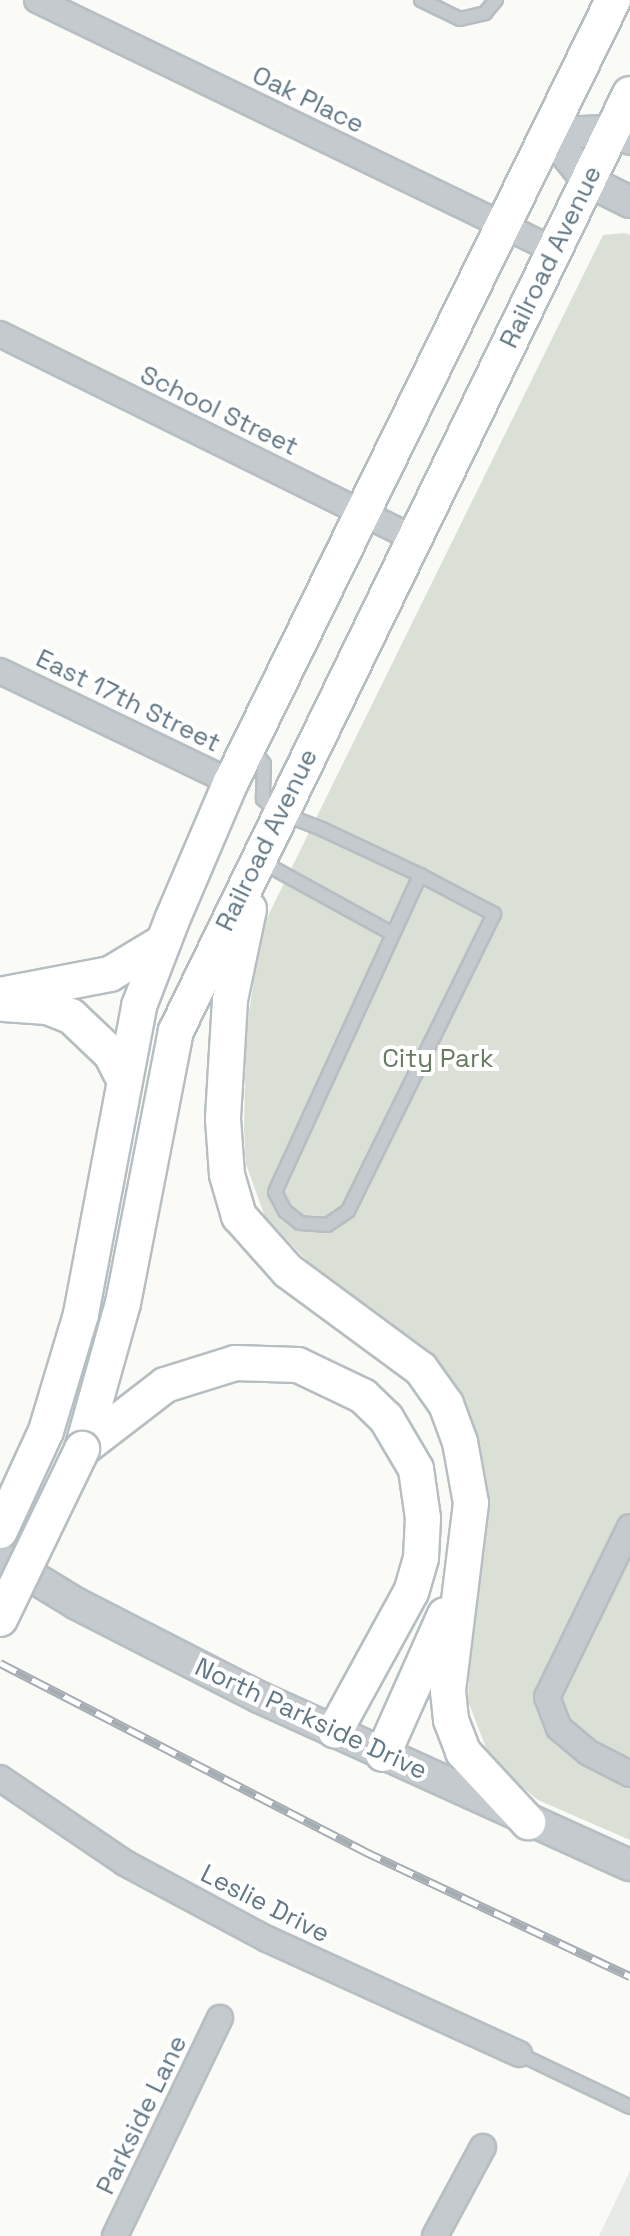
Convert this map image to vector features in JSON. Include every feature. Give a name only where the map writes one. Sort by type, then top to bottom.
[{"type":"main road","name":"Railroad Avenue","points":[[0,1531],[46,1431],[81,1314],[139,1006],[163,942],[231,782],[613,0]]},
{"type":"main road","name":"Railroad Avenue","points":[[0,1619],[82,1449],[123,1303],[176,1031],[275,820],[588,181],[621,135],[630,94]]},
{"type":"main road","points":[[275,820],[262,862],[230,1000],[223,1119],[227,1175],[239,1216],[264,1249],[421,1369],[446,1404],[460,1442],[471,1503],[458,1587],[448,1691],[451,1720],[463,1752],[528,1822]]},
{"type":"main road","points":[[0,995],[110,974],[163,942]]},
{"type":"main road","points":[[0,1003],[47,1007],[71,1016],[111,1054],[125,1081]]},
{"type":"main road","points":[[82,1449],[165,1385],[235,1363],[298,1365],[363,1396],[386,1418],[416,1469],[423,1518],[421,1558],[411,1592],[335,1731]]},
{"type":"main road","points":[[383,1754],[458,1587]]},
{"type":"street","name":"Oak Place","points":[[37,0],[554,250]]},
{"type":"street","points":[[549,133],[621,135]]},
{"type":"street","points":[[549,133],[588,181],[630,202]]},
{"type":"street","name":"School Street","points":[[0,334],[413,538]]},
{"type":"street","name":"East 17th Street","points":[[0,671],[231,782]]},
{"type":"street","points":[[630,1527],[547,1697],[559,1728],[589,1753],[630,1774]]},
{"type":"street","name":"North Parkside Drive","points":[[0,1557],[77,1604],[335,1731],[528,1822],[630,1865]]},
{"type":"street","name":"Leslie Drive","points":[[0,1778],[125,1863],[254,1932],[519,2054]]},
{"type":"street","name":"Parkside Lane","points":[[115,2236],[220,2018]]},
{"type":"street","points":[[435,2236],[483,2147]]},
{"type":"lane","points":[[421,0],[460,19],[485,13],[496,0]]},
{"type":"lane","name":"East 17th Street","points":[[250,747],[264,764],[263,799],[275,820]]},
{"type":"lane","points":[[275,820],[420,875],[494,914],[348,1211],[327,1225],[300,1223],[285,1211],[275,1192],[420,875]]},
{"type":"lane","points":[[262,862],[393,934]]},
{"type":"lane","points":[[519,2054],[630,2107]]},
{"type":"shaded area","points":[[630,2171],[630,2236],[599,2236]]},
{"type":"green space","name":"City Park","points":[[603,235],[630,235],[630,1840],[538,1800],[491,1761],[468,1701],[477,1463],[319,1273],[265,1217],[246,1164],[244,1130],[246,1032],[262,928]]},
{"type":"railway","points":[[0,1663],[364,1851],[630,1976]]}]
